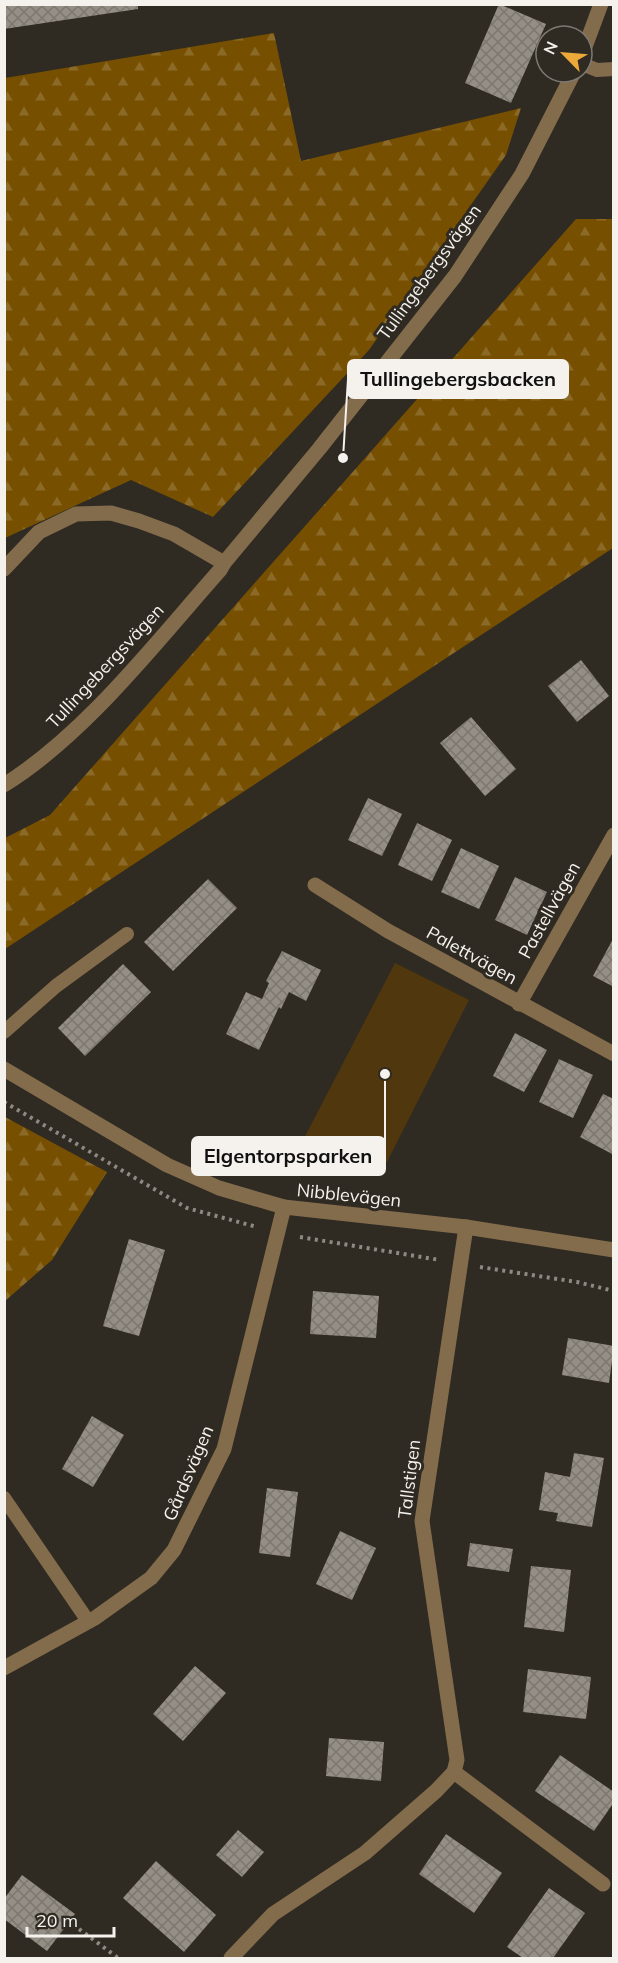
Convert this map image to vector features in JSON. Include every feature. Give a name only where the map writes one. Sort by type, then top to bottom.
[{"type":"street","points":[[594,24],[601,4]]},
{"type":"street","name":"Tullingebergsvägen","points":[[4,785],[20,776],[75,730],[175,622],[319,449],[454,276],[522,174],[568,84]]},
{"type":"street","points":[[4,569],[39,532],[76,514],[111,513],[174,534],[224,563]]},
{"type":"street","name":"Pastellvägen","points":[[519,1004],[614,836]]},
{"type":"street","name":"Palettvägen","points":[[315,885],[388,931],[614,1054]]},
{"type":"street","name":"Nibblevägen","points":[[4,1069],[167,1165],[219,1188],[284,1207],[466,1227],[614,1250]]},
{"type":"street","name":"Gårdsvägen","points":[[4,1668],[88,1622],[151,1578],[174,1550],[224,1449],[284,1207]]},
{"type":"street","name":"Tallstigen","points":[[454,1772],[457,1760],[422,1521],[466,1227]]},
{"type":"street","points":[[231,1959],[273,1914],[365,1853],[436,1791],[454,1772],[603,1884]]},
{"type":"lane","points":[[594,69],[614,69]]},
{"type":"lane","points":[[4,1032],[56,986],[127,934]]},
{"type":"lane","points":[[4,1498],[88,1622]]},
{"type":"path","points":[[79,1929],[118,1959]]},
{"type":"shaded area","points":[[395,963],[469,1000],[387,1162],[299,1148]]},
{"type":"green space","points":[[274,33],[301,161],[521,108],[506,155],[369,350],[213,517],[131,480],[5,538],[5,78]]},
{"type":"green space","points":[[576,219],[613,219],[613,548],[5,949],[5,838],[50,815]]},
{"type":"green space","points":[[5,1117],[107,1172],[52,1260],[5,1301]]},
{"type":"building","points":[[4,4],[138,4],[138,9],[4,29]]},
{"type":"building","points":[[499,4],[546,24],[534,24],[534,51],[511,103],[465,83]]},
{"type":"building","points":[[581,660],[609,696],[577,722],[548,686]]},
{"type":"building","points":[[471,717],[516,769],[485,796],[440,743]]},
{"type":"building","points":[[368,798],[402,814],[382,856],[348,840]]},
{"type":"building","points":[[417,823],[452,840],[432,881],[398,865]]},
{"type":"building","points":[[461,848],[499,866],[479,909],[441,892]]},
{"type":"building","points":[[515,877],[547,892],[527,935],[495,920]]},
{"type":"building","points":[[208,879],[237,908],[173,971],[144,942]]},
{"type":"building","points":[[614,937],[614,987],[593,976]]},
{"type":"building","points":[[282,951],[321,970],[306,1001],[289,992],[281,1009],[279,1007],[259,1050],[226,1034],[246,992],[262,999],[269,983],[266,981]]},
{"type":"building","points":[[123,964],[151,992],[85,1056],[58,1028]]},
{"type":"building","points":[[515,1033],[547,1050],[524,1092],[493,1076]]},
{"type":"building","points":[[559,1059],[593,1075],[573,1118],[539,1102]]},
{"type":"building","points":[[603,1094],[614,1099],[614,1155],[580,1137]]},
{"type":"building","points":[[129,1239],[165,1250],[139,1336],[103,1326]]},
{"type":"building","points":[[313,1291],[379,1296],[376,1338],[310,1334]]},
{"type":"building","points":[[568,1338],[614,1346],[609,1383],[562,1375]]},
{"type":"building","points":[[92,1416],[124,1435],[93,1487],[62,1469]]},
{"type":"building","points":[[574,1453],[604,1458],[592,1527],[556,1521],[558,1513],[539,1510],[545,1472],[570,1477]]},
{"type":"building","points":[[267,1488],[298,1492],[290,1557],[259,1553]]},
{"type":"building","points":[[340,1531],[376,1548],[352,1600],[316,1584]]},
{"type":"building","points":[[470,1543],[513,1549],[509,1572],[467,1566]]},
{"type":"building","points":[[531,1566],[571,1570],[564,1632],[524,1627]]},
{"type":"building","points":[[195,1666],[226,1693],[183,1741],[153,1714]]},
{"type":"building","points":[[528,1669],[591,1677],[586,1719],[523,1712]]},
{"type":"building","points":[[329,1738],[384,1742],[381,1781],[326,1776]]},
{"type":"building","points":[[560,1755],[614,1792],[614,1802],[594,1831],[535,1791]]},
{"type":"building","points":[[238,1830],[264,1852],[242,1877],[216,1855]]},
{"type":"building","points":[[446,1834],[502,1873],[474,1913],[419,1874]]},
{"type":"building","points":[[156,1861],[216,1915],[184,1952],[123,1898]]},
{"type":"building","points":[[22,1875],[75,1914],[47,1951],[4,1919],[4,1899]]},
{"type":"building","points":[[549,1888],[585,1913],[553,1958],[523,1958],[507,1947]]},
{"type":"place","name":"Tullingebergsbacken","points":[[343,458]]},
{"type":"place","name":"Elgentorpsparken","points":[[385,1074]]}]
